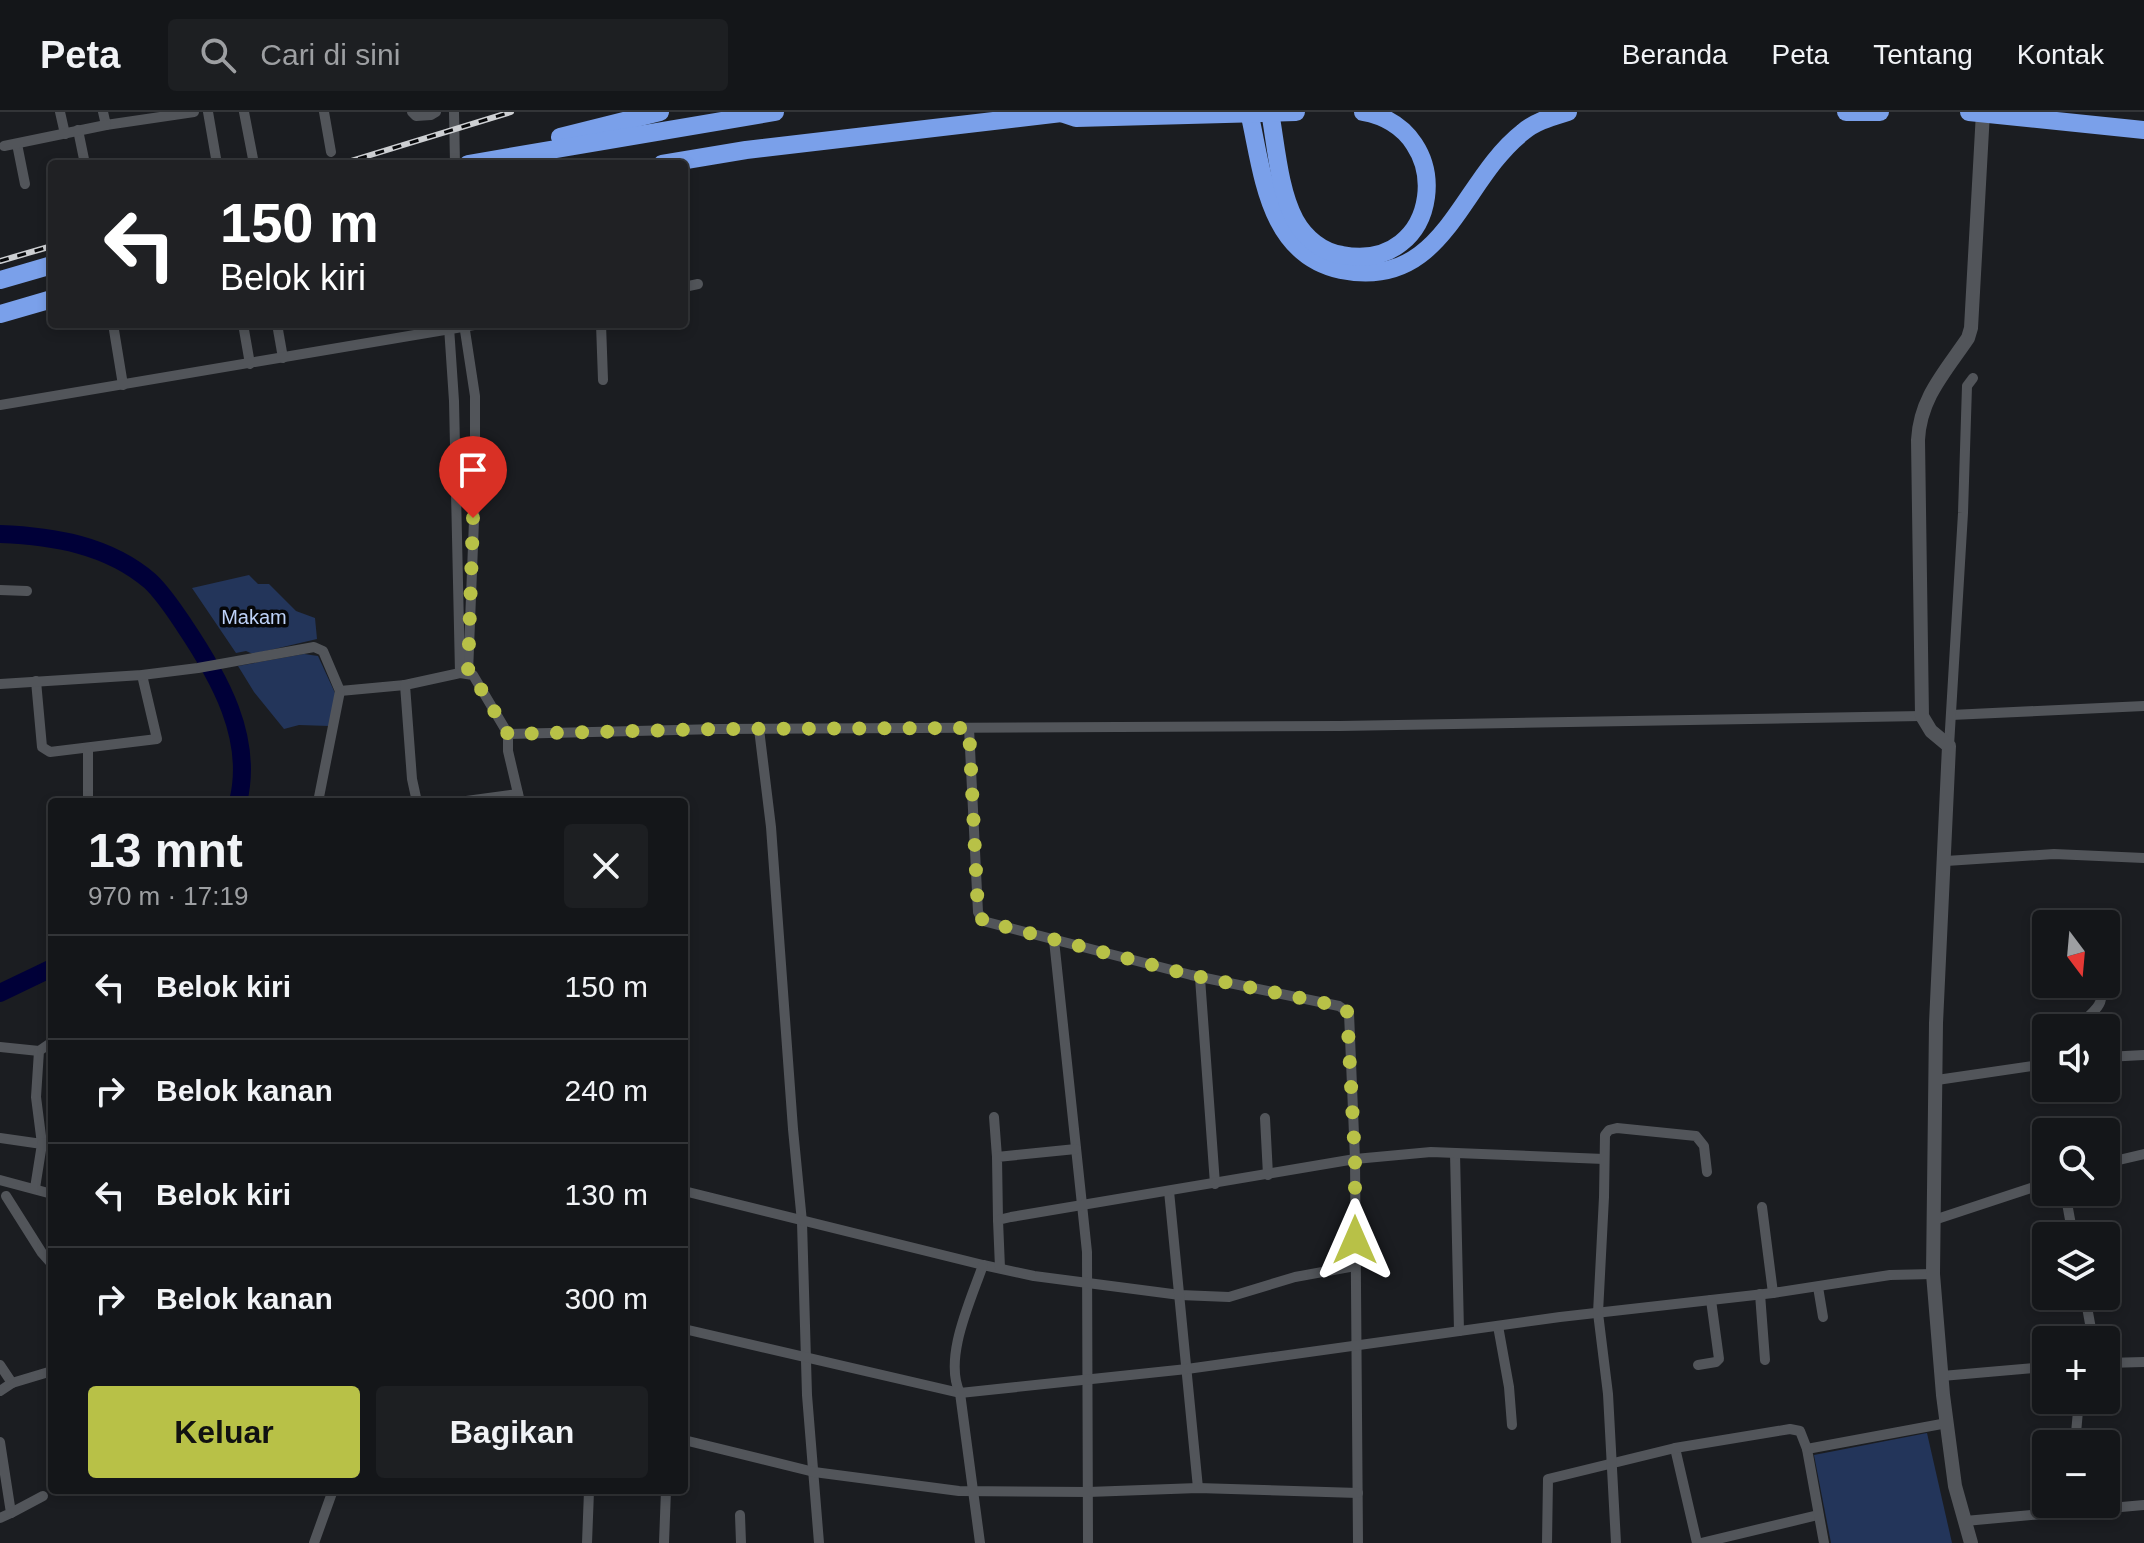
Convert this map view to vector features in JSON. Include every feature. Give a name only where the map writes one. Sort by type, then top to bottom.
[{"type":"highway","points":[[505,156],[582,130],[660,112]]},
{"type":"highway","points":[[486,160],[775,112]]},
{"type":"highway","points":[[686,160],[746,150],[1070,112]]},
{"type":"highway","points":[[1249,112],[1273,214],[1281,229],[1303,253],[1330,267],[1363,273],[1404,264],[1425,252],[1444,233],[1510,144],[1536,124],[1568,112]]},
{"type":"highway","points":[[1270,112],[1290,209],[1296,223],[1318,246],[1333,254],[1352,257],[1388,252],[1405,240],[1419,223],[1429,189],[1419,151],[1405,133],[1395,124],[1363,112]]},
{"type":"highway","points":[[1061,113],[1076,118],[1092,118],[1296,112]]},
{"type":"highway","points":[[1846,112],[1880,112]]},
{"type":"highway","points":[[1969,112],[2144,130]]},
{"type":"highway","points":[[0,280],[48,266]]},
{"type":"highway","points":[[0,314],[48,300]]},
{"type":"street","points":[[60,112],[65,134]]},
{"type":"street","points":[[103,112],[106,125]]},
{"type":"street","points":[[4,146],[78,130],[194,112]]},
{"type":"street","points":[[208,112],[216,160]]},
{"type":"street","points":[[244,112],[253,160]]},
{"type":"street","points":[[324,112],[331,152]]},
{"type":"street","points":[[414,114],[431,115],[436,112]]},
{"type":"street","points":[[454,112],[455,160]]},
{"type":"street","points":[[1949,746],[1931,731],[1922,716],[1918,440],[1926,399],[1968,338],[1971,328],[1983,112]]},
{"type":"street","points":[[78,130],[84,160]]},
{"type":"street","points":[[17,144],[25,184]]},
{"type":"street","points":[[688,286],[698,284]]},
{"type":"street","points":[[114,328],[123,385]]},
{"type":"street","points":[[244,328],[250,364]]},
{"type":"street","points":[[278,328],[283,358]]},
{"type":"street","points":[[0,405],[444,328]]},
{"type":"street","points":[[449,328],[464,673]]},
{"type":"street","points":[[464,673],[475,495],[475,396],[465,328]]},
{"type":"street","points":[[601,328],[603,380]]},
{"type":"street","points":[[1971,1543],[1955,1486],[1933,1274],[1936,1023],[1967,386],[1973,378]]},
{"type":"street","points":[[0,590],[27,591]]},
{"type":"street","points":[[0,684],[142,675],[317,648],[323,651],[340,691],[319,798]]},
{"type":"street","points":[[340,691],[405,685],[464,673],[474,678],[508,734],[508,751],[519,798]]},
{"type":"street","points":[[36,681],[44,750],[50,752],[157,739],[142,675]]},
{"type":"street","points":[[405,685],[416,798]]},
{"type":"street","points":[[1951,715],[2144,706]]},
{"type":"street","points":[[508,734],[759,729],[1340,726],[1922,716]]},
{"type":"street","points":[[969,728],[979,915],[986,922],[1200,978],[1339,1006],[1347,1011],[1355,1159],[1358,1543]]},
{"type":"street","points":[[759,729],[771,827],[802,1222],[805,1358],[819,1543]]},
{"type":"street","points":[[88,749],[88,798]]},
{"type":"street","points":[[1946,861],[2054,854],[2144,858]]},
{"type":"street","points":[[1054,940],[1087,1252],[1088,1543]]},
{"type":"street","points":[[1200,978],[1215,1184]]},
{"type":"street","points":[[2091,1014],[2100,1007],[2100,998]]},
{"type":"street","points":[[0,1047],[39,1051],[48,1045]]},
{"type":"street","points":[[35,1188],[47,1143],[36,1097],[39,1051]]},
{"type":"street","points":[[2120,1056],[2144,1055]]},
{"type":"street","points":[[1937,1080],[2032,1066]]},
{"type":"street","points":[[994,1117],[1000,1268]]},
{"type":"street","points":[[1265,1118],[1268,1175]]},
{"type":"street","points":[[1616,1543],[1608,1394],[1598,1313],[1605,1135],[1617,1128],[1696,1136],[1704,1146],[1707,1172]]},
{"type":"street","points":[[0,1138],[47,1143]]},
{"type":"street","points":[[997,1157],[1076,1149]]},
{"type":"street","points":[[998,1220],[1355,1159],[1418,1153],[1604,1159]]},
{"type":"street","points":[[1455,1153],[1459,1331]]},
{"type":"street","points":[[2120,1160],[2144,1154]]},
{"type":"street","points":[[48,1193],[0,1180],[3,1199],[48,1260]]},
{"type":"street","points":[[1934,1220],[2032,1188]]},
{"type":"street","points":[[1169,1191],[1198,1488]]},
{"type":"street","points":[[688,1192],[983,1265],[1086,1284],[1180,1295],[1229,1297],[1295,1277],[1355,1266]]},
{"type":"street","points":[[1762,1207],[1773,1293]]},
{"type":"street","points":[[980,1543],[960,1393],[955,1378],[959,1335],[983,1265]]},
{"type":"street","points":[[688,1330],[960,1393],[1187,1369],[1890,1275],[1933,1274]]},
{"type":"street","points":[[1818,1287],[1823,1317]]},
{"type":"street","points":[[1760,1294],[1765,1360]]},
{"type":"street","points":[[1698,1365],[1719,1359],[1711,1300]]},
{"type":"street","points":[[1498,1326],[1512,1425]]},
{"type":"street","points":[[2120,1363],[2144,1362]]},
{"type":"street","points":[[0,1365],[12,1383]]},
{"type":"street","points":[[1942,1376],[2032,1368]]},
{"type":"street","points":[[0,1391],[12,1383],[48,1372]]},
{"type":"street","points":[[1807,1449],[1947,1423]]},
{"type":"street","points":[[1547,1543],[1547,1480],[1675,1448],[1797,1428],[1807,1449],[1824,1543]]},
{"type":"street","points":[[688,1441],[814,1472],[974,1492],[1198,1488],[1358,1493]]},
{"type":"street","points":[[0,1442],[11,1513]]},
{"type":"street","points":[[1675,1448],[1699,1543],[1818,1515]]},
{"type":"street","points":[[314,1543],[332,1494]]},
{"type":"street","points":[[587,1543],[589,1494]]},
{"type":"street","points":[[664,1543],[666,1494]]},
{"type":"street","points":[[0,1518],[43,1496]]},
{"type":"street","points":[[2120,1506],[2144,1505]]},
{"type":"street","points":[[1965,1521],[2032,1513]]},
{"type":"street","points":[[740,1515],[741,1543]]},
{"type":"green space","name":"Makam","points":[[249,575],[258,584],[269,584],[296,611],[315,618],[317,639],[253,654],[246,651],[236,653],[192,588]]},
{"type":"green space","name":"Makam","points":[[304,654],[318,656],[335,693],[329,726],[299,725],[284,729],[254,692],[238,666]]},
{"type":"green space","points":[[1927,1433],[1952,1543],[1831,1543],[1814,1455]]},
{"type":"waterway","points":[[0,534],[40,537],[79,545],[116,559],[150,581],[180,619],[221,687],[230,709],[241,755],[239,798]]},
{"type":"waterway","points":[[0,993],[48,970]]},
{"type":"railway","points":[[354,160],[511,112]]},
{"type":"railway","points":[[0,261],[48,247]]},
{"type":"route","points":[[473,518],[468,673],[508,734],[969,728],[980,919],[1191,975],[1344,1008],[1349,1016],[1355,1240]]}]
